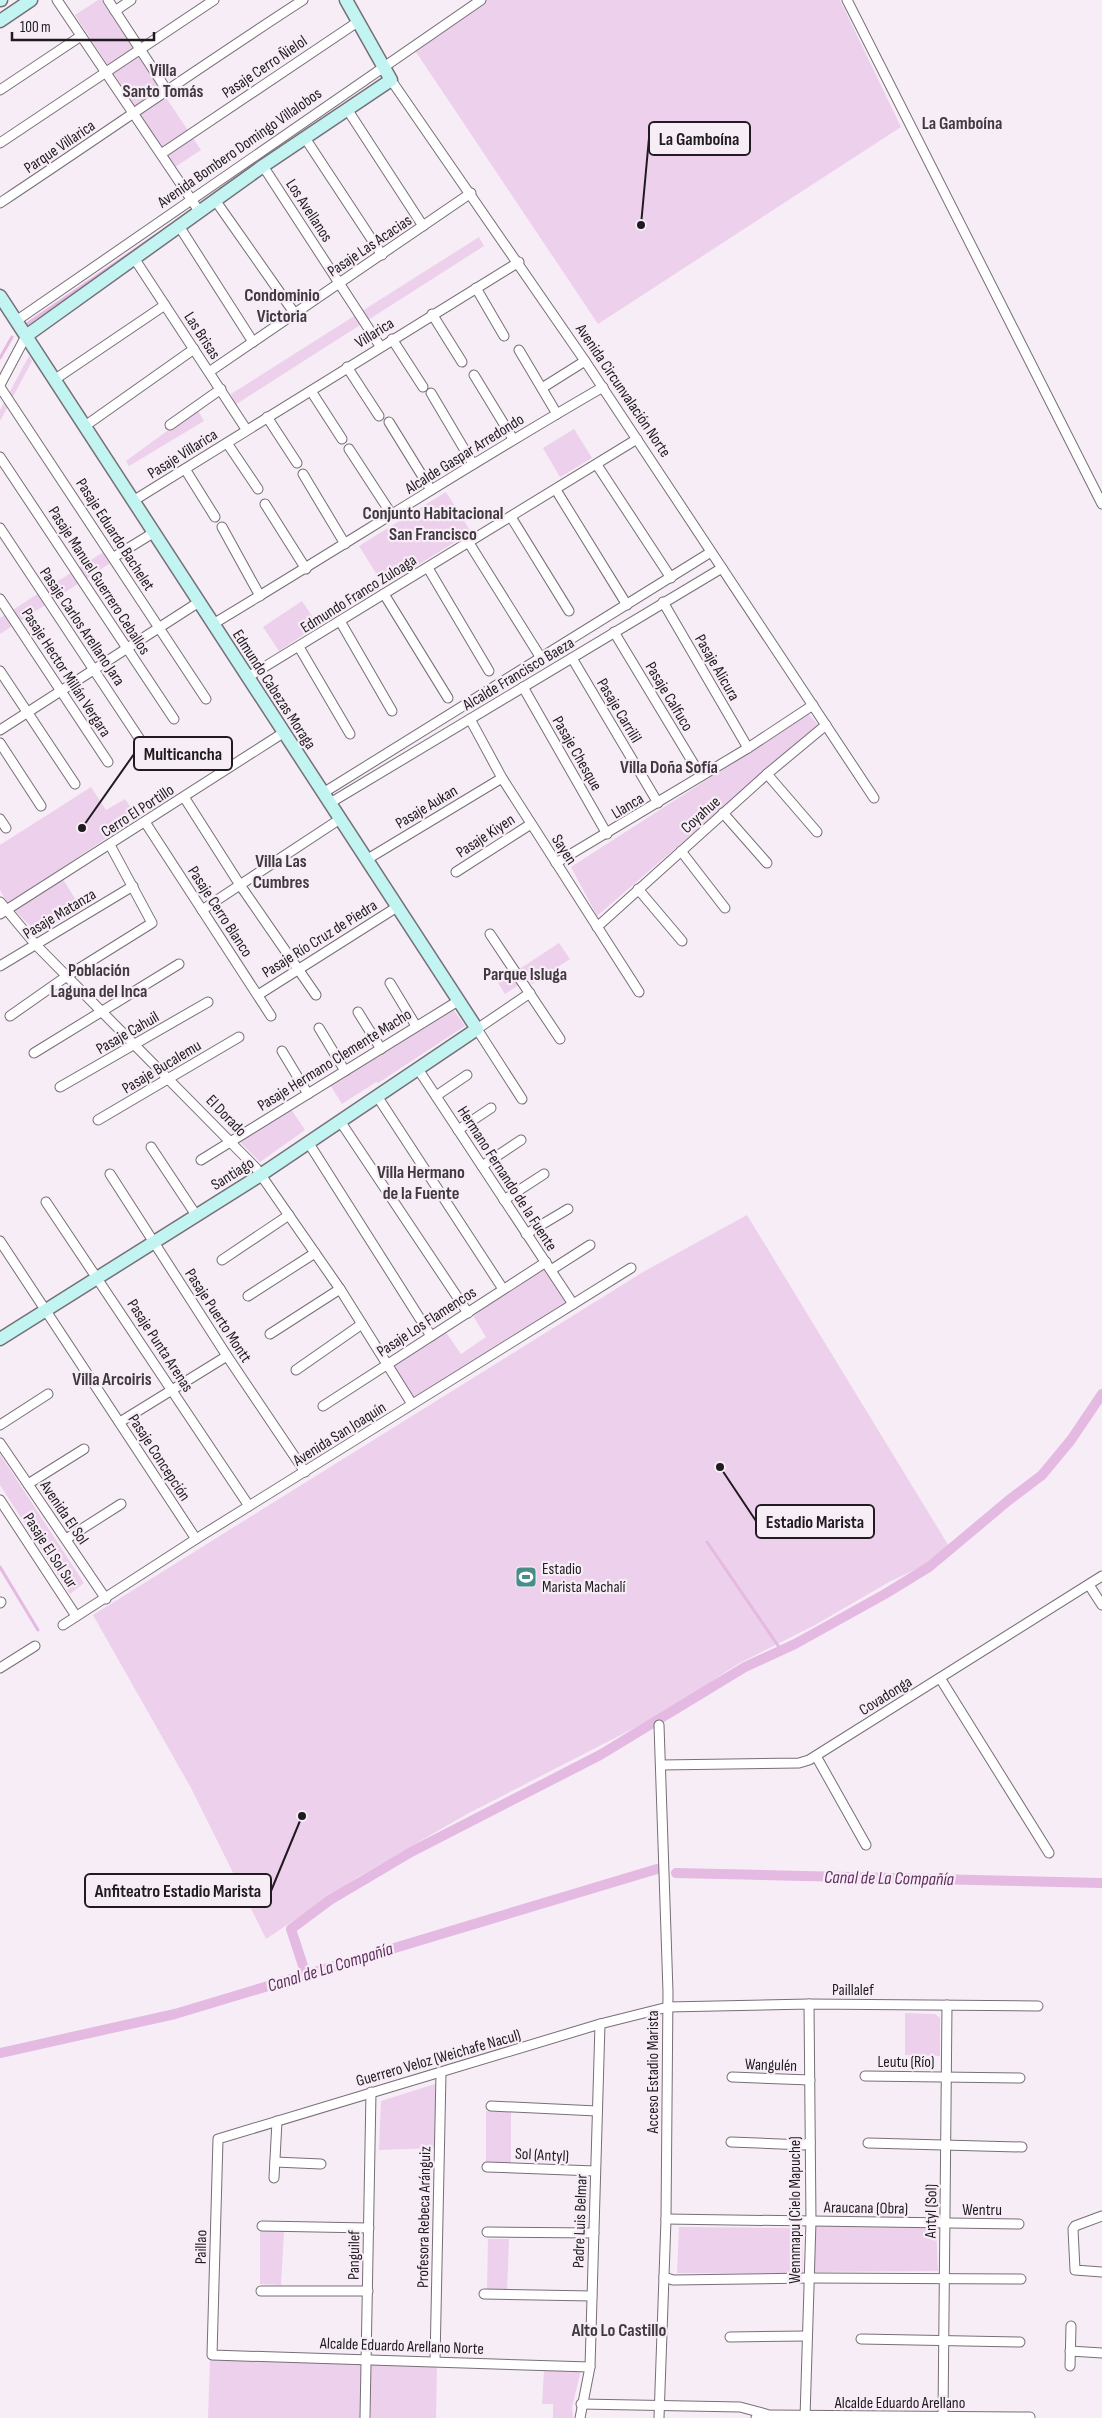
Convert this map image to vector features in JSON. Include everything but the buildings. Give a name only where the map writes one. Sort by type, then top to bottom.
[{"type":"street","points":[[0,21],[31,0]]},
{"type":"street","points":[[57,0],[199,211]]},
{"type":"street","points":[[108,0],[166,89]]},
{"type":"street","points":[[115,11],[131,0]]},
{"type":"street","points":[[0,143],[214,0]]},
{"type":"street","name":"Parque Villarica","points":[[0,203],[134,114],[166,89],[303,0]]},
{"type":"street","name":"Avenida Circunvalación Norte","points":[[346,0],[391,80],[586,361],[874,798]]},
{"type":"street","name":"Avenida Bombero Domingo Villalobos","points":[[16,321],[481,0]]},
{"type":"street","points":[[848,0],[1102,504]]},
{"type":"street","name":"Pasaje Cerro Ñielol","points":[[160,154],[359,21]]},
{"type":"street","points":[[0,90],[81,36]]},
{"type":"street","name":"Avenida Bombero Domingo Villalobos","points":[[0,386],[26,336],[263,166],[391,80]]},
{"type":"street","points":[[347,109],[423,226]]},
{"type":"street","points":[[305,138],[382,255]]},
{"type":"street","name":"Los Avellanos","points":[[263,166],[380,346]]},
{"type":"street","name":"Pasaje Las Acacias","points":[[209,372],[471,193]]},
{"type":"street","points":[[215,200],[295,314]]},
{"type":"street","points":[[179,226],[183,236],[253,342]]},
{"type":"street","name":"Las Brisas","points":[[134,258],[246,429]]},
{"type":"street","name":"Villarica","points":[[246,429],[312,391],[380,346],[519,262]]},
{"type":"street","points":[[476,288],[504,336]]},
{"type":"street","name":"Edmundo Cabezas Moraga","points":[[0,296],[522,1099]]},
{"type":"street","points":[[54,380],[165,306]]},
{"type":"street","points":[[432,314],[462,362]]},
{"type":"street","points":[[392,339],[423,387]]},
{"type":"street","points":[[85,426],[194,349]]},
{"type":"street","points":[[519,350],[557,414]]},
{"type":"street","points":[[542,388],[586,361]]},
{"type":"street","points":[[348,367],[380,416]]},
{"type":"street","points":[[474,375],[513,439]]},
{"type":"street","name":"Pasaje Eduardo Bachelet","points":[[0,386],[206,699]]},
{"type":"street","name":"Alcalde Gaspar Arredondo","points":[[213,624],[513,439],[603,387]]},
{"type":"street","points":[[170,425],[220,390]]},
{"type":"street","points":[[312,391],[342,439]]},
{"type":"street","points":[[431,393],[473,464]]},
{"type":"street","points":[[267,418],[297,463]]},
{"type":"street","points":[[389,422],[431,490]]},
{"type":"street","name":"Pasaje Villarica","points":[[133,501],[227,443],[246,429]]},
{"type":"street","name":"Edmundo Franco Zuloaga","points":[[248,678],[637,439]]},
{"type":"street","points":[[227,443],[258,489]]},
{"type":"street","points":[[349,449],[392,515]]},
{"type":"street","name":"Pasaje Manuel Guerrero Ceballos","points":[[0,457],[174,719]]},
{"type":"street","points":[[597,465],[671,578]]},
{"type":"street","points":[[185,469],[216,517]]},
{"type":"street","points":[[303,474],[345,544]]},
{"type":"street","points":[[556,490],[627,605]]},
{"type":"street","points":[[266,504],[306,568]]},
{"type":"street","points":[[511,517],[569,610]]},
{"type":"street","points":[[222,527],[260,596]]},
{"type":"street","name":"Pasaje Carlos Arellano Jara","points":[[0,528],[141,741]]},
{"type":"street","points":[[114,557],[153,533]]},
{"type":"street","points":[[469,543],[541,658]]},
{"type":"street","name":"Alcalde Francisco Baeza","points":[[326,798],[541,658],[711,552]]},
{"type":"street","points":[[428,568],[489,671]]},
{"type":"street","name":"Alcalde Francisco Baeza","points":[[326,798],[470,719],[722,568]]},
{"type":"street","points":[[384,594],[448,698]]},
{"type":"street","name":"Pasaje Hector Millán Vergara","points":[[0,599],[108,762]]},
{"type":"street","points":[[0,730],[126,647],[199,602]]},
{"type":"street","name":"Pasaje Alicura","points":[[663,602],[748,748]]},
{"type":"street","points":[[340,621],[392,711]]},
{"type":"street","name":"Pasaje Calfuco","points":[[614,632],[701,776]]},
{"type":"street","points":[[299,647],[350,734]]},
{"type":"street","name":"Pasaje Carrilil","points":[[572,658],[658,803]]},
{"type":"street","points":[[0,671],[75,784]]},
{"type":"street","name":"Pasaje Chesque","points":[[523,687],[607,834]]},
{"type":"street","name":"Llanca","points":[[556,863],[748,748],[813,705]]},
{"type":"street","name":"Sayen","points":[[470,719],[502,778],[639,992]]},
{"type":"street","name":"Coyahue","points":[[596,927],[767,774],[826,725]]},
{"type":"street","name":"Cerro El Portillo","points":[[3,913],[283,733]]},
{"type":"street","points":[[0,744],[41,806]]},
{"type":"street","points":[[767,774],[817,832]]},
{"type":"street","name":"Pasaje Aukan","points":[[366,860],[502,778]]},
{"type":"street","points":[[184,797],[240,885],[316,995]]},
{"type":"street","points":[[723,813],[767,863]]},
{"type":"street","points":[[0,819],[6,828]]},
{"type":"street","points":[[202,910],[340,819]]},
{"type":"street","name":"Pasaje Cerro Blanco","points":[[144,822],[271,1016]]},
{"type":"street","name":"Pasaje Kiyen","points":[[456,872],[531,824]]},
{"type":"street","points":[[10,1016],[66,976],[152,924],[110,845]]},
{"type":"street","points":[[681,851],[726,908]]},
{"type":"street","name":"Pasaje Matanza","points":[[0,966],[133,886]]},
{"type":"street","points":[[638,889],[682,941]]},
{"type":"street","name":"El Dorado","points":[[0,902],[3,913],[231,1140],[261,1174],[340,1289],[412,1404]]},
{"type":"street","name":"Pasaje Río Cruz de Piedra","points":[[258,995],[397,907]]},
{"type":"street","points":[[490,934],[560,1039]]},
{"type":"street","points":[[34,1054],[179,964]]},
{"type":"street","points":[[390,983],[416,1026]]},
{"type":"street","points":[[477,1029],[530,994]]},
{"type":"street","name":"Pasaje Hermano Clemente Macho","points":[[201,1160],[458,1001]]},
{"type":"street","name":"Pasaje Cahuil","points":[[60,1088],[208,1002]]},
{"type":"street","points":[[358,1012],[381,1049]]},
{"type":"street","points":[[318,1028],[346,1071]]},
{"type":"street","name":"Santiago","points":[[0,1339],[261,1174],[477,1029]]},
{"type":"street","name":"Pasaje Bucalemu","points":[[98,1120],[239,1037]]},
{"type":"street","points":[[282,1051],[308,1094]]},
{"type":"street","name":"Hermano Fernando de la Fuente","points":[[418,1069],[573,1304]]},
{"type":"street","points":[[436,1096],[467,1075]]},
{"type":"street","points":[[377,1096],[503,1289]]},
{"type":"street","points":[[458,1130],[491,1108]]},
{"type":"street","points":[[340,1121],[468,1313]]},
{"type":"street","points":[[482,1166],[521,1140]]},
{"type":"street","points":[[308,1142],[431,1336]]},
{"type":"street","points":[[152,1146],[196,1215]]},
{"type":"street","name":"Pasaje Puerto Montt","points":[[110,1174],[227,1356],[305,1472]]},
{"type":"street","points":[[504,1200],[544,1174]]},
{"type":"street","name":"Pasaje Punta Arenas","points":[[46,1202],[98,1277],[249,1506]]},
{"type":"street","points":[[526,1234],[568,1208]]},
{"type":"street","points":[[222,1260],[289,1215]]},
{"type":"street","name":"Pasaje Concepción","points":[[0,1241],[196,1539]]},
{"type":"street","name":"Pasaje Los Flamencos","points":[[323,1406],[503,1289],[590,1245]]},
{"type":"street","points":[[248,1296],[315,1253]]},
{"type":"street","name":"Avenida San Joaquín","points":[[63,1625],[106,1599],[196,1539],[631,1268]]},
{"type":"street","points":[[270,1334],[340,1289]]},
{"type":"street","points":[[296,1370],[362,1324]]},
{"type":"street","points":[[120,1422],[227,1356]]},
{"type":"street","points":[[0,1425],[48,1394]]},
{"type":"street","name":"Avenida El Sol","points":[[0,1443],[106,1599]]},
{"type":"street","points":[[28,1484],[84,1449]]},
{"type":"street","name":"Pasaje El Sol Sur","points":[[0,1500],[76,1616]]},
{"type":"street","points":[[66,1540],[121,1504]]},
{"type":"street","name":"Covadonga","points":[[661,1765],[799,1763],[816,1756],[1102,1576]]},
{"type":"street","points":[[1089,1585],[1102,1605]]},
{"type":"street","points":[[0,1668],[35,1646]]},
{"type":"street","points":[[940,1678],[1050,1853]]},
{"type":"street","name":"Acceso Estadio Marista","points":[[659,1725],[668,2006],[666,2219],[659,2418]]},
{"type":"street","points":[[816,1756],[866,1845]]},
{"type":"street","name":"Paillalef","points":[[668,2006],[809,2004],[1038,2006]]},
{"type":"street","name":"Wennmapu (Cielo Mapuche)","points":[[805,2417],[811,2222],[809,2004]]},
{"type":"street","name":"Antyl (Sol)","points":[[943,2417],[947,2005]]},
{"type":"street","name":"Guerrero Veloz (Weichafe Nacul)","points":[[218,2140],[371,2092],[600,2024],[668,2006]]},
{"type":"street","name":"Padre Luis Belmar","points":[[580,2418],[581,2404],[590,2367],[600,2024]]},
{"type":"street","name":"Profesora Rebeca Aránguiz","points":[[435,2361],[440,2073]]},
{"type":"street","name":"Leutu (Río)","points":[[865,2076],[1020,2078]]},
{"type":"street","name":"Wangulén","points":[[732,2077],[810,2080]]},
{"type":"street","name":"Panguilef","points":[[366,2418],[371,2092]]},
{"type":"street","points":[[491,2106],[598,2111]]},
{"type":"street","points":[[274,2178],[277,2121]]},
{"type":"street","name":"Paillao","points":[[212,2355],[218,2140]]},
{"type":"street","points":[[731,2142],[804,2145],[810,2142]]},
{"type":"street","points":[[868,2143],[1022,2147]]},
{"type":"street","points":[[275,2162],[321,2164]]},
{"type":"street","name":"Sol (Antyl)","points":[[487,2166],[595,2171]]},
{"type":"street","points":[[1102,2216],[1074,2228],[1074,2269],[1102,2272]]},
{"type":"street","name":"Araucana (Obra)","points":[[666,2219],[945,2224]]},
{"type":"street","name":"Wentru","points":[[945,2224],[1019,2224]]},
{"type":"street","points":[[262,2226],[369,2228]]},
{"type":"street","points":[[487,2232],[594,2234]]},
{"type":"street","points":[[664,2277],[673,2280],[809,2278],[1020,2279]]},
{"type":"street","points":[[261,2291],[368,2291]]},
{"type":"street","points":[[484,2294],[592,2296]]},
{"type":"street","points":[[1070,2366],[1071,2326]]},
{"type":"street","points":[[730,2337],[807,2336]]},
{"type":"street","points":[[861,2339],[1020,2342]]},
{"type":"street","points":[[1070,2351],[1102,2353]]},
{"type":"street","name":"Alcalde Eduardo Arellano Norte","points":[[212,2355],[590,2367]]},
{"type":"street","name":"Alcalde Eduardo Arellano","points":[[581,2404],[740,2407],[769,2415],[805,2417],[1030,2417]]},
{"type":"street","name":"Alcalde Eduardo Arellano","points":[[756,2418],[769,2415]]},
{"type":"shaded area","points":[[101,0],[201,150],[175,167],[75,15]]},
{"type":"shaded area","name":"La Gamboína","points":[[483,0],[840,0],[901,127],[598,324],[412,46]]},
{"type":"shaded area","points":[[479,237],[484,246],[235,405],[231,394]]},
{"type":"shaded area","points":[[29,356],[32,361],[0,421],[0,410]]},
{"type":"shaded area","points":[[197,409],[204,421],[129,466],[126,461]]},
{"type":"shaded area","points":[[574,429],[592,458],[560,477],[543,448]]},
{"type":"shaded area","points":[[446,492],[471,532],[384,586],[359,546]]},
{"type":"shaded area","points":[[105,551],[112,562],[0,634],[0,618]]},
{"type":"shaded area","points":[[302,601],[318,625],[279,651],[263,627]]},
{"type":"shaded area","points":[[809,714],[818,725],[597,916],[571,867]]},
{"type":"shaded area","points":[[91,787],[106,810],[125,799],[137,817],[8,905],[0,890],[0,845]]},
{"type":"shaded area","points":[[62,878],[81,908],[38,934],[13,909]]},
{"type":"shaded area","points":[[559,943],[570,959],[532,984],[528,979],[505,994],[498,983]]},
{"type":"shaded area","points":[[450,1005],[465,1026],[378,1083],[376,1082],[342,1104],[329,1083]]},
{"type":"shaded area","points":[[289,1106],[305,1130],[260,1162],[236,1138]]},
{"type":"shaded area","name":"Estadio Marista Machalí","points":[[747,1215],[950,1548],[927,1564],[889,1582],[815,1625],[738,1664],[680,1707],[646,1722],[467,1814],[358,1877],[266,1939],[191,1788],[93,1615],[643,1272]]},
{"type":"shaded area","points":[[543,1268],[569,1305],[414,1399],[393,1365],[445,1331],[461,1354],[486,1337],[473,1316]]},
{"type":"shaded area","points":[[0,1454],[84,1583],[70,1594],[0,1485]]},
{"type":"shaded area","points":[[905,2013],[935,2014],[940,2018],[940,2056],[905,2055]]},
{"type":"shaded area","points":[[435,2084],[438,2085],[435,2148],[379,2150],[381,2101]]},
{"type":"shaded area","points":[[486,2111],[511,2112],[511,2163],[486,2162]]},
{"type":"shaded area","points":[[815,2225],[936,2226],[938,2271],[815,2272]]},
{"type":"shaded area","points":[[679,2227],[802,2228],[803,2274],[677,2273]]},
{"type":"shaded area","points":[[260,2231],[284,2231],[281,2285],[260,2284]]},
{"type":"shaded area","points":[[488,2239],[509,2239],[507,2292],[487,2291]]},
{"type":"shaded area","points":[[210,2359],[364,2362],[364,2418],[208,2418]]},
{"type":"shaded area","points":[[370,2363],[437,2364],[436,2418],[371,2418]]},
{"type":"shaded area","points":[[544,2370],[581,2370],[572,2407],[573,2418],[553,2418],[553,2404],[542,2404]]},
{"type":"waterway","points":[[24,326],[155,236]]},
{"type":"waterway","points":[[0,358],[12,337]]},
{"type":"waterway","points":[[306,1975],[291,1929],[330,1900],[411,1852],[600,1755],[745,1667],[795,1644],[929,1567],[1042,1475],[1071,1440],[1102,1394]]},
{"type":"waterway","points":[[707,1542],[781,1650]]},
{"type":"waterway","points":[[0,1567],[38,1630]]},
{"type":"waterway","name":"Canal de La Compañía","points":[[0,2053],[175,2014],[657,1869]]},
{"type":"waterway","name":"Canal de La Compañía","points":[[676,1873],[1102,1883]]},
{"type":"place","name":"La Gamboína","points":[[641,225]]},
{"type":"place","name":"Multicancha","points":[[82,828]]},
{"type":"place","name":"Estadio Marista","points":[[720,1467]]},
{"type":"place","name":"Estadio Marista Machalí","points":[[526,1577]]},
{"type":"place","name":"Anfiteatro Estadio Marista","points":[[302,1816]]},
{"type":"district","name":"Villa Santo Tomás","points":[[163,80]]},
{"type":"district","name":"La Gamboína","points":[[962,123]]},
{"type":"district","name":"Condominio Victoria","points":[[282,305]]},
{"type":"district","name":"Conjunto Habitacional San Francisco","points":[[433,523]]},
{"type":"district","name":"Villa Doña Sofía","points":[[669,767]]},
{"type":"district","name":"Villa Las Cumbres","points":[[281,871]]},
{"type":"district","name":"Parque Isluga","points":[[525,974]]},
{"type":"district","name":"Población Laguna del Inca","points":[[99,980]]},
{"type":"district","name":"Villa Hermano de la Fuente","points":[[421,1182]]},
{"type":"district","name":"Villa Arcoiris","points":[[112,1379]]},
{"type":"district","name":"Alto Lo Castillo","points":[[619,2330]]}]
